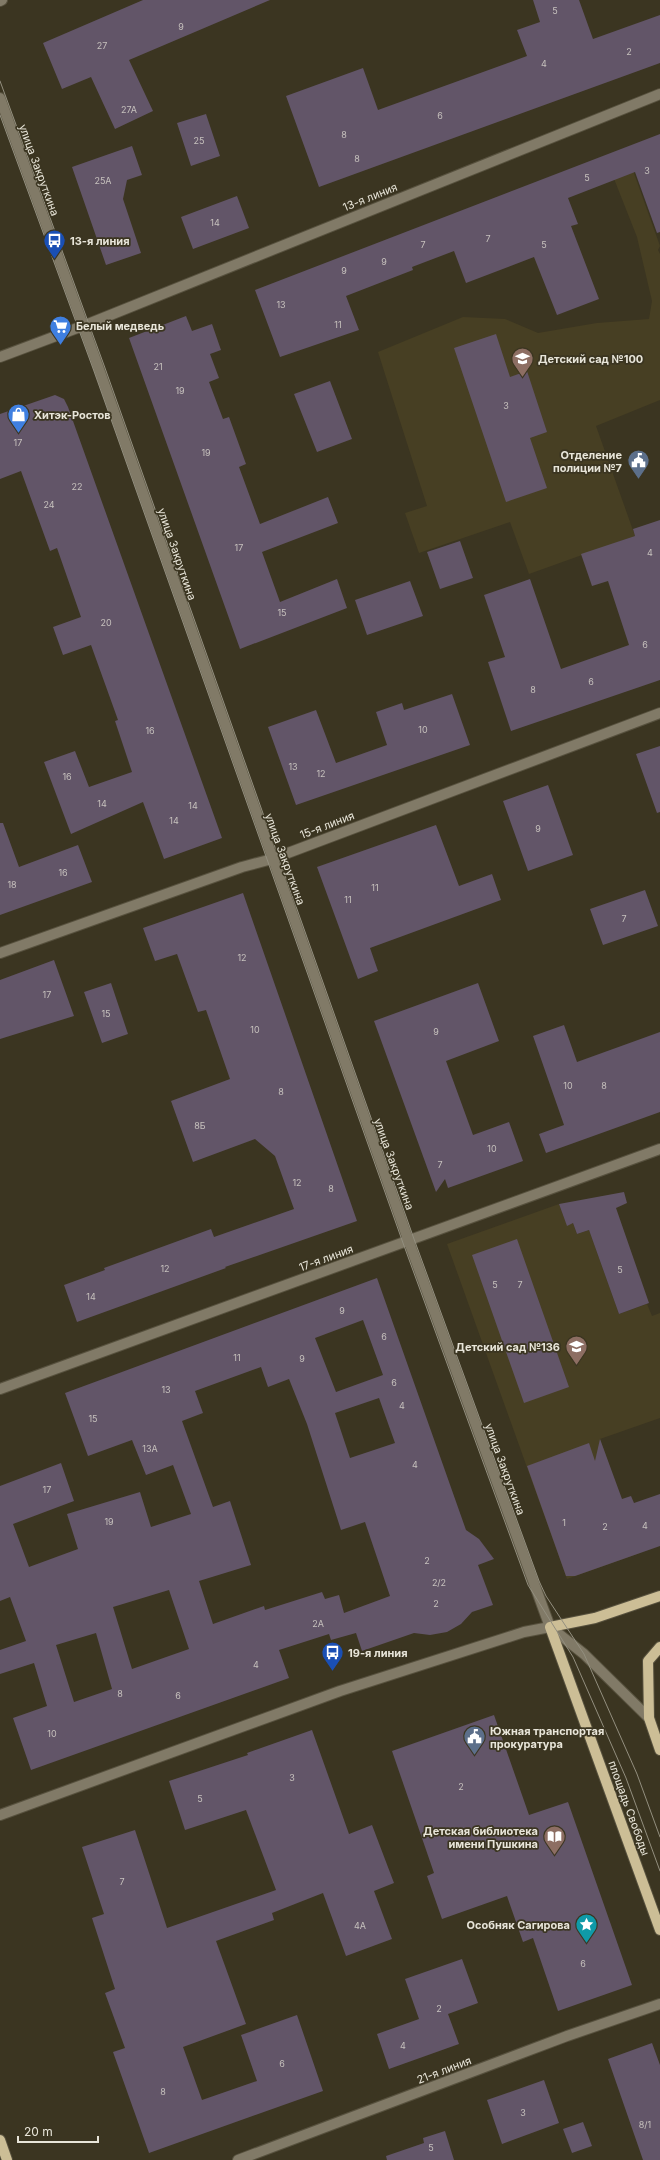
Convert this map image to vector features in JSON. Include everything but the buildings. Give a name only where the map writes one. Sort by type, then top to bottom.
[{"type":"main road","points":[[550,1627],[595,1618],[660,1596]]},
{"type":"main road","name":"площадь Свободы","points":[[550,1627],[660,1930]]},
{"type":"main road","points":[[660,1647],[648,1661],[649,1718],[660,1750]]},
{"type":"main road","points":[[0,2140],[7,2160]]},
{"type":"street","name":"13-я линия","points":[[0,357],[82,326],[660,94]]},
{"type":"street","name":"улица Закруткина","points":[[0,98],[409,1242],[550,1627]]},
{"type":"street","name":"15-я линия","points":[[0,953],[242,867],[272,859],[660,712]]},
{"type":"street","name":"17-я линия","points":[[0,1389],[409,1242],[660,1149]]},
{"type":"street","points":[[0,1814],[340,1691],[524,1632],[550,1627],[584,1654],[649,1718]]},
{"type":"street","name":"21-я линия","points":[[238,2160],[567,2036],[660,2004]]},
{"type":"shaded area","name":"Детский сад №100","points":[[625,148],[660,246],[658,250],[660,254],[660,400],[596,426],[635,536],[529,574],[510,522],[419,553],[405,513],[427,506],[378,352],[463,317],[505,319],[538,333],[597,323],[649,319],[652,301],[637,237],[605,156]]},
{"type":"shaded area","name":"Детский сад №136","points":[[559,1204],[567,1225],[573,1223],[577,1234],[589,1230],[619,1314],[647,1304],[652,1316],[660,1313],[660,1418],[600,1439],[640,1553],[567,1579],[447,1244]]},
{"type":"tram line","points":[[0,81],[105,368],[414,1239],[539,1581],[546,1596],[584,1654],[637,1774],[660,1837]]},
{"type":"tram line","points":[[0,115],[94,371],[403,1243],[528,1585],[573,1657],[626,1778],[660,1871]]},
{"type":"place","name":"13-я линия","points":[[54,260]]},
{"type":"place","name":"Белый медведь","points":[[61,346]]},
{"type":"place","name":"Детский сад №100","points":[[523,378]]},
{"type":"place","name":"Хитэк-Ростов","points":[[18,434]]},
{"type":"place","name":"Отделение полиции №7","points":[[638,480]]},
{"type":"place","name":"Детский сад №136","points":[[576,1366]]},
{"type":"place","name":"19-я линия","points":[[333,1672]]},
{"type":"place","name":"Южная транспортая прокуратура","points":[[474,1756]]},
{"type":"place","name":"Детская библиотека имени Пушкина","points":[[554,1856]]},
{"type":"place","name":"Особняк Сагирова","points":[[586,1944]]}]
